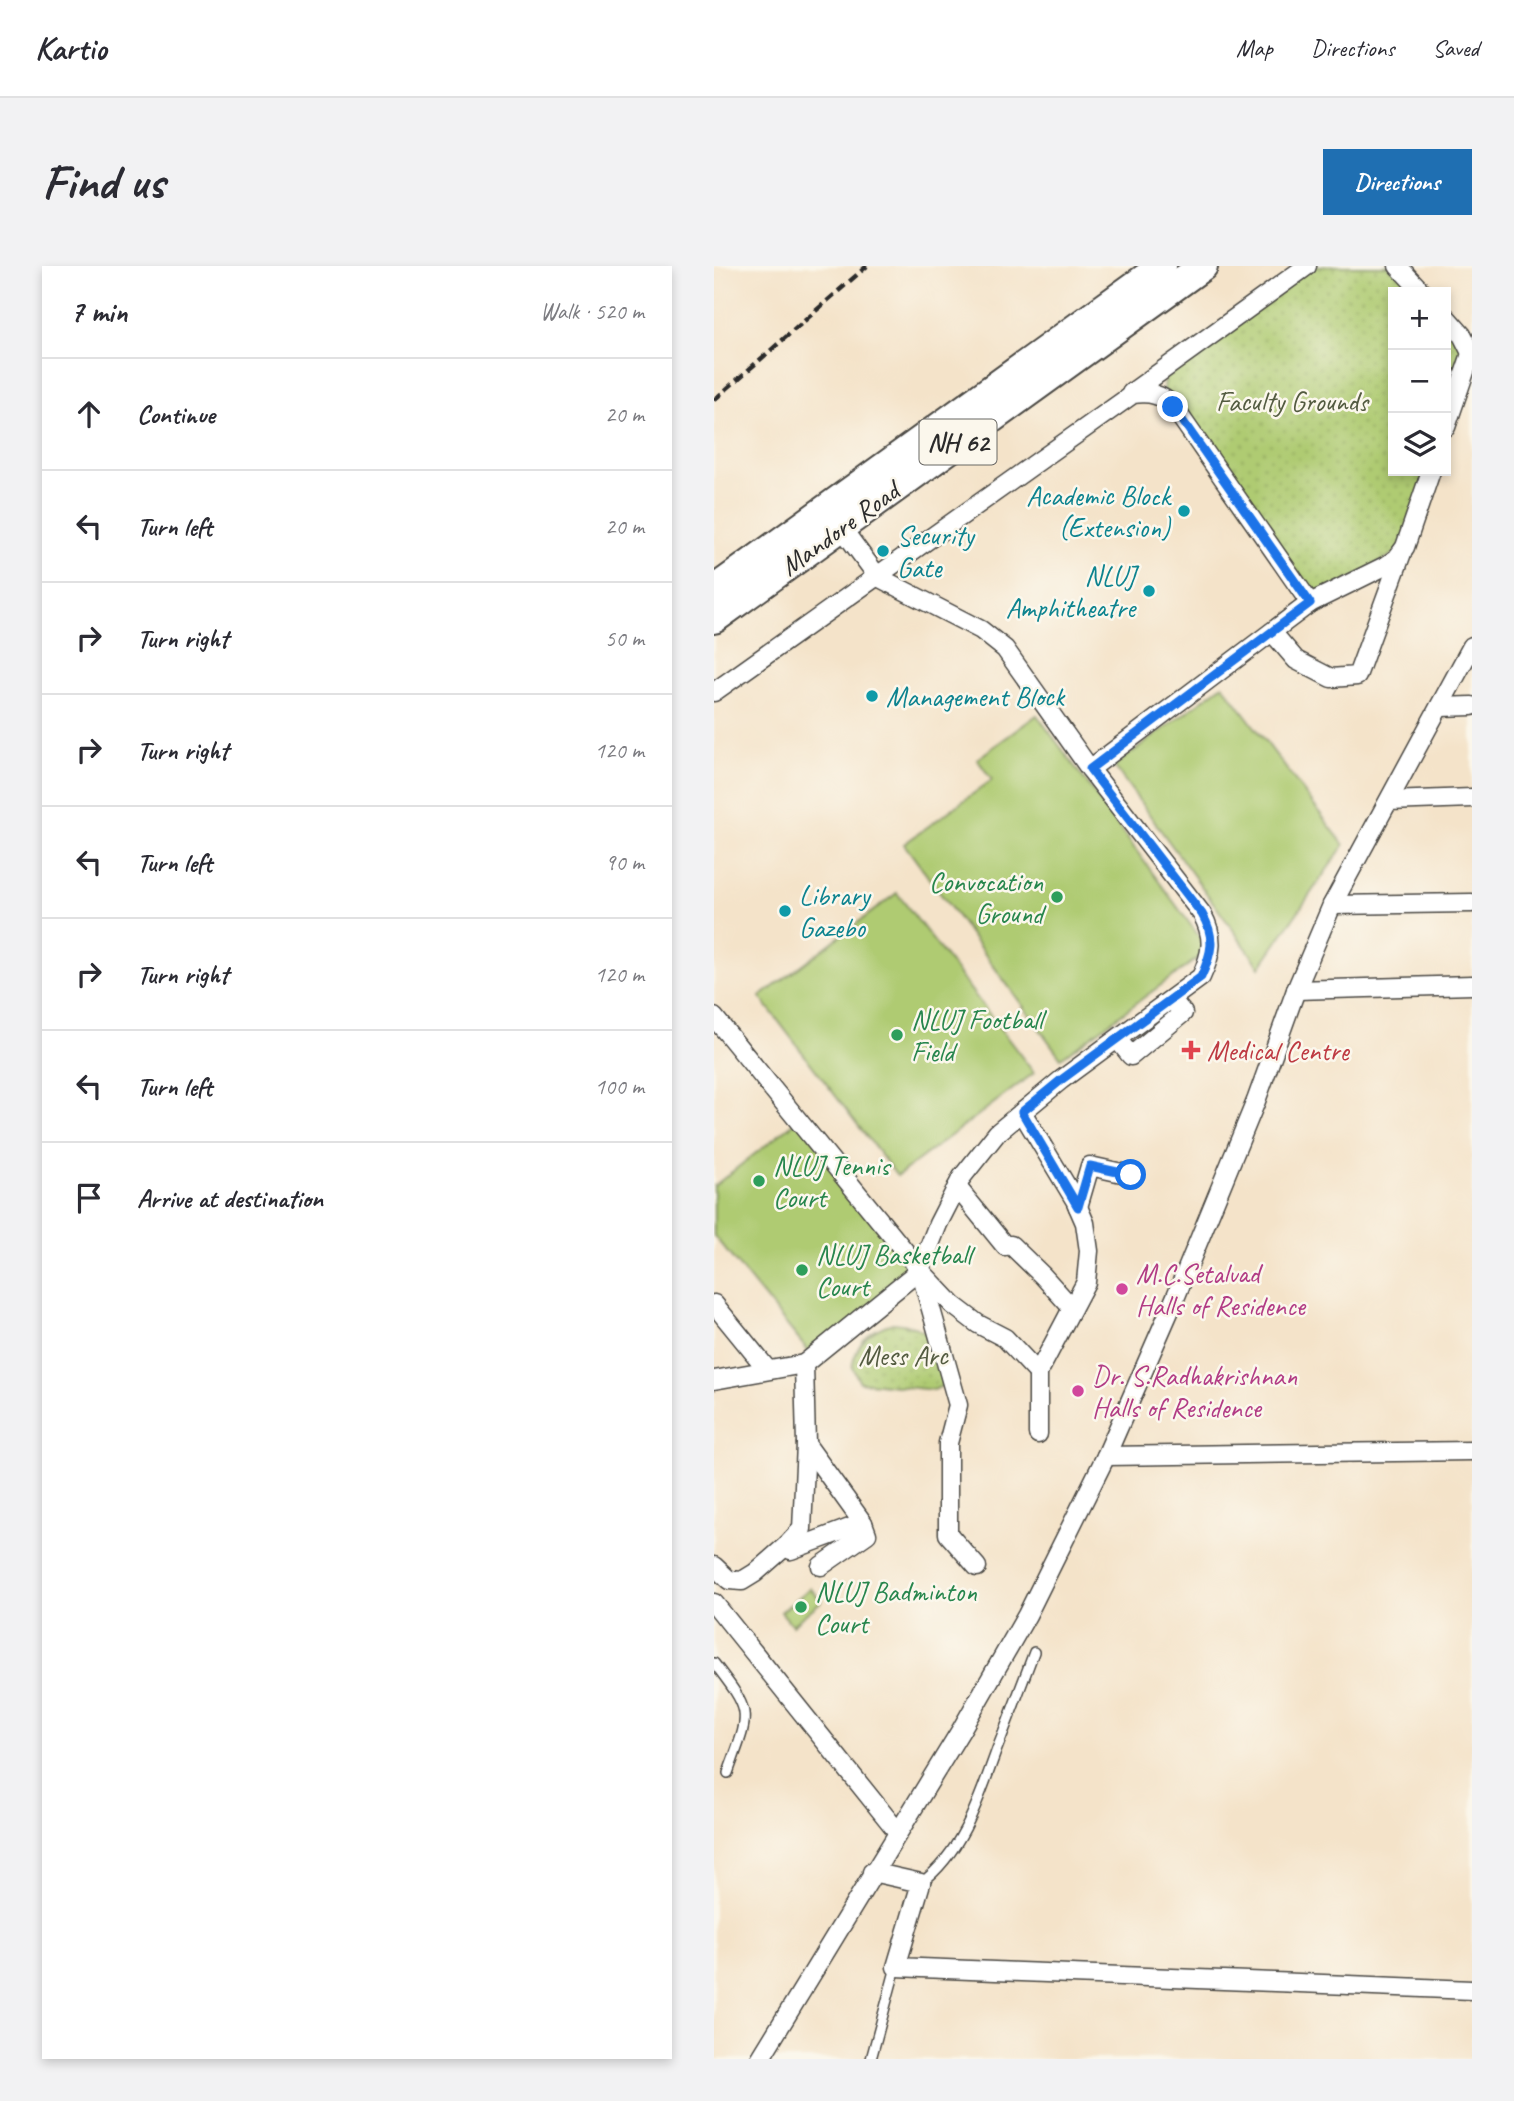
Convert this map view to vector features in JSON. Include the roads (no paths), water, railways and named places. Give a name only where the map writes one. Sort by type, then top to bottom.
[{"type":"highway","name":"Mandore Road","points":[[714,590],[1161,266]]},
{"type":"highway","name":"Mandore Road","points":[[714,618],[1203,266]]},
{"type":"street","points":[[714,692],[878,577],[1307,266]]},
{"type":"street","points":[[1398,266],[1417,287]]},
{"type":"street","points":[[1451,323],[1472,351],[1451,413]]},
{"type":"street","points":[[1119,402],[1133,394],[1148,392],[1164,397],[1310,603]]},
{"type":"street","points":[[1272,632],[1296,660],[1331,678],[1357,676],[1429,476]]},
{"type":"street","points":[[714,1380],[804,1364],[920,1270],[938,1224],[962,1177],[997,1133],[1061,1080],[1201,977],[1211,956],[1210,928],[1202,914],[1090,769],[1005,649],[994,638],[878,577],[841,527]]},
{"type":"street","points":[[1090,769],[1310,603],[1387,565],[1397,558],[1405,547]]},
{"type":"street","points":[[760,2059],[961,1730],[1027,1615],[1105,1456],[1176,1296],[1256,1101],[1296,989],[1332,905],[1472,646]]},
{"type":"street","points":[[1440,707],[1472,706]]},
{"type":"street","points":[[1389,801],[1472,798]]},
{"type":"street","points":[[1332,905],[1472,903]]},
{"type":"street","points":[[1296,989],[1472,985]]},
{"type":"street","points":[[714,1017],[920,1270],[953,1305],[978,1324],[1004,1338],[1038,1373]]},
{"type":"street","points":[[1022,1112],[1078,1207],[1084,1223],[1088,1251],[1086,1282],[1038,1373],[1038,1434]]},
{"type":"street","points":[[1078,1207],[1090,1166],[1131,1175]]},
{"type":"street","points":[[957,1187],[1004,1245],[1011,1245],[1072,1308]]},
{"type":"street","points":[[920,1270],[958,1405],[948,1443],[948,1534],[977,1567]]},
{"type":"street","points":[[714,1304],[767,1369]]},
{"type":"street","points":[[714,1566],[729,1580],[742,1581],[787,1545],[802,1529],[806,1444],[804,1364]]},
{"type":"street","points":[[806,1444],[863,1523],[867,1534],[821,1566]]},
{"type":"street","points":[[1105,1456],[1472,1451]]},
{"type":"street","points":[[787,1545],[791,1550],[863,1523]]},
{"type":"street","points":[[714,1603],[897,1831]]},
{"type":"street","points":[[872,1872],[921,1883],[896,1968],[1472,1990]]},
{"type":"lane","points":[[921,1883],[934,1874],[947,1859],[976,1804],[1034,1652]]},
{"type":"lane","points":[[714,1663],[740,1696],[746,1716],[728,1773]]},
{"type":"lane","points":[[871,2059],[896,1968]]},
{"type":"railway","points":[[714,400],[867,266]]},
{"type":"place","name":"Academic Block (Extension)","points":[[1184,511]]},
{"type":"place","name":"Security Gate","points":[[883,551]]},
{"type":"place","name":"NLUJ Amphitheatre","points":[[1149,591]]},
{"type":"place","name":"Management Block","points":[[872,696]]},
{"type":"place","name":"Convocation Ground","points":[[1057,897]]},
{"type":"place","name":"Library Gazebo","points":[[785,911]]},
{"type":"place","name":"NLUJ Football Field","points":[[897,1035]]},
{"type":"place","name":"Medical Centre","points":[[1191,1050]]},
{"type":"place","name":"NLUJ Tennis Court","points":[[759,1181]]},
{"type":"place","name":"NLUJ Basketball Court","points":[[802,1270]]},
{"type":"place","name":"M.C.Setalvad Halls of Residence","points":[[1122,1289]]},
{"type":"place","name":"Dr. S.Radhakrishnan Halls of Residence","points":[[1078,1391]]},
{"type":"place","name":"NLUJ Badminton Court","points":[[801,1607]]},
{"type":"park label","name":"Faculty Grounds","points":[[1292,401]]},
{"type":"park label","name":"Mess Arc","points":[[903,1355]]}]
